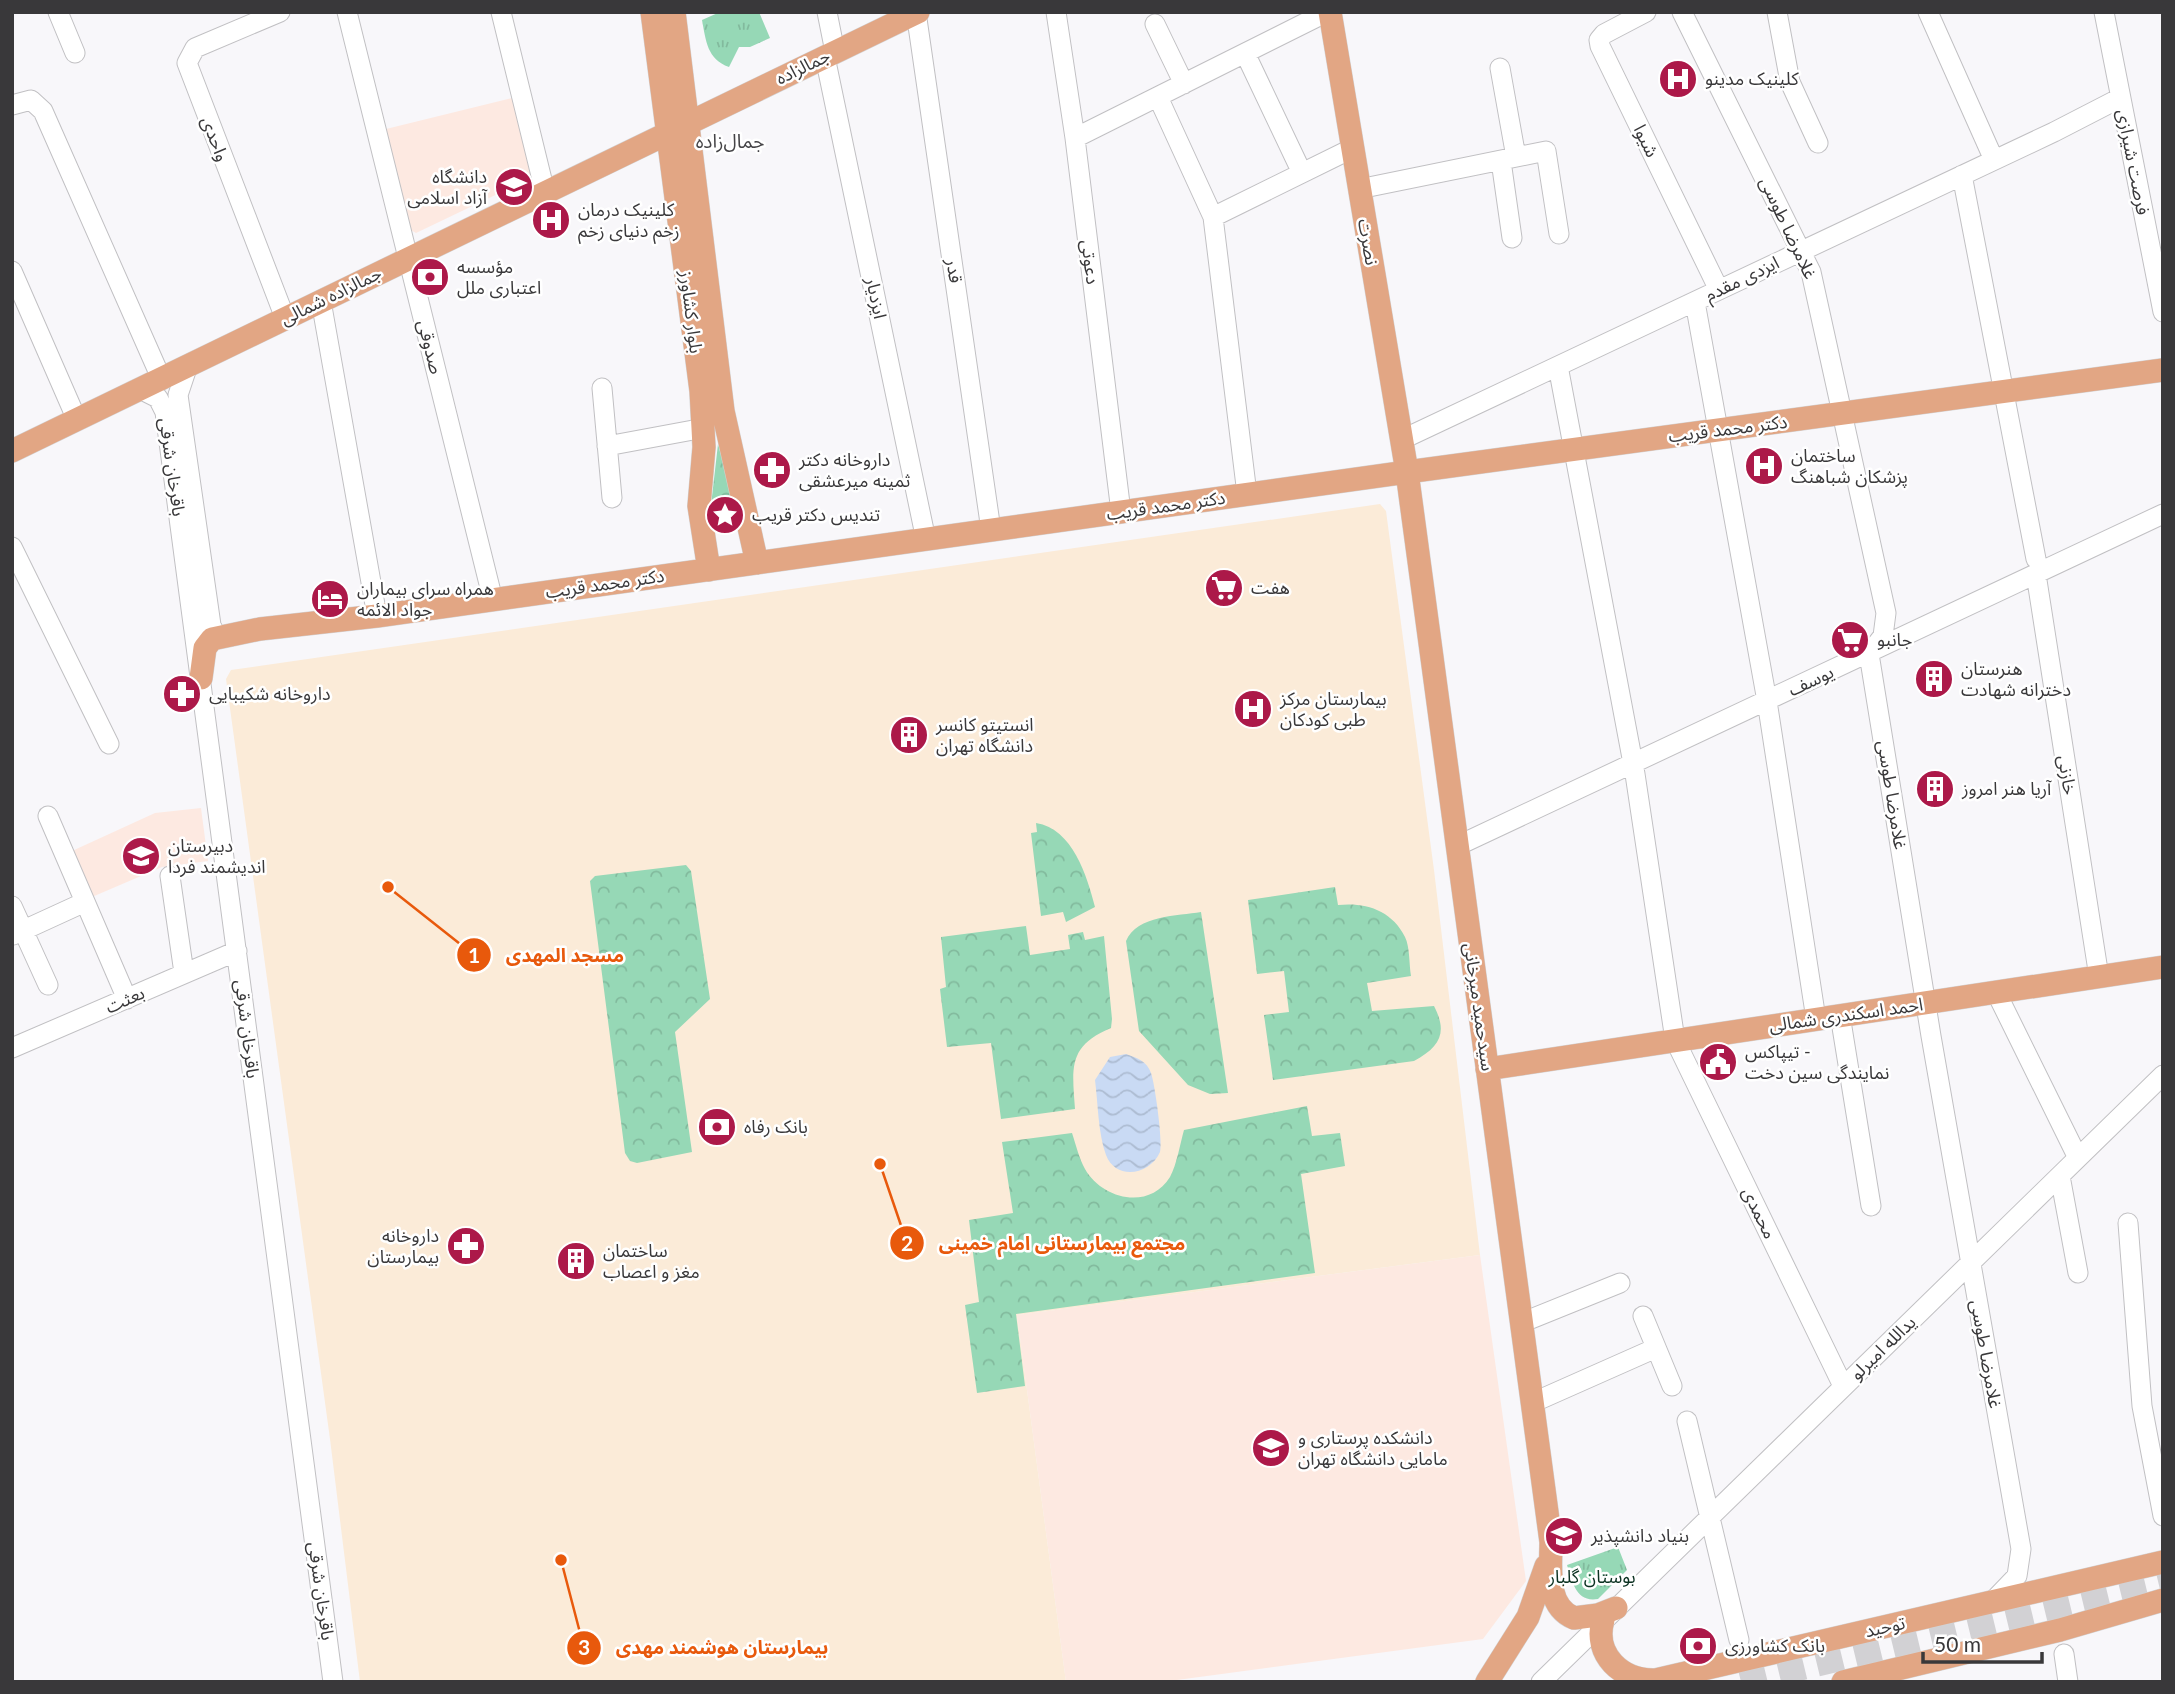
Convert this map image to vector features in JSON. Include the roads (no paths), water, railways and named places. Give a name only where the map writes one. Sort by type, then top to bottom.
[{"type":"main road","name":"بلوار کشاورز","points":[[652,12],[678,127],[725,425],[749,517],[757,563]]},
{"type":"main road","name":"بلوار کشاورز","points":[[674,12],[678,127],[704,428],[699,506],[709,570]]},
{"type":"main road","name":"نصرت","points":[[1328,12],[1407,472]]},
{"type":"main road","name":"جمالزاده","points":[[678,127],[916,13]]},
{"type":"main road","name":"جمالزاده شمالی","points":[[12,451],[678,127]]},
{"type":"main road","name":"دکتر محمد قریب","points":[[216,636],[2163,370]]},
{"type":"main road","name":"سیدحمید میرخانی","points":[[1407,472],[1551,1542]]},
{"type":"main road","points":[[201,678],[205,648],[216,636]]},
{"type":"main road","name":"احمد اسکندری شمالی","points":[[1487,1069],[2163,967]]},
{"type":"main road","points":[[1551,1542],[1551,1585],[1562,1611],[1582,1618],[1610,1614]]},
{"type":"main road","points":[[1487,1682],[1528,1617],[1542,1581],[1551,1542]]},
{"type":"main road","name":"توحید","points":[[1651,1681],[2163,1562]]},
{"type":"main road","points":[[1843,1682],[1902,1675],[2163,1600]]},
{"type":"main road","points":[[1610,1614],[1600,1633],[1609,1661],[1637,1681],[1651,1681]]},
{"type":"street","points":[[58,12],[75,53]]},
{"type":"street","name":"واحدی","points":[[280,12],[195,48],[187,63],[285,318]]},
{"type":"street","name":"صدوقی","points":[[347,12],[493,600]]},
{"type":"street","points":[[501,12],[545,192]]},
{"type":"street","name":"ایزدیار","points":[[828,12],[830,54],[926,540]]},
{"type":"street","name":"دعوتی","points":[[1056,12],[1075,138],[1121,512]]},
{"type":"street","points":[[1075,138],[1328,12]]},
{"type":"street","name":"شیوا","points":[[1646,12],[1604,34],[1600,46],[1719,290]]},
{"type":"street","name":"غلامرضا طوسی","points":[[1682,12],[1802,250],[1814,281],[1886,613],[1883,636],[1869,654],[1970,1263],[2021,1549],[2017,1576],[1992,1602]]},
{"type":"street","points":[[1777,12],[1790,82],[1818,143]]},
{"type":"street","points":[[1928,12],[1994,160]]},
{"type":"street","name":"فرصت شیرازی","points":[[2104,12],[2163,312]]},
{"type":"street","name":"قدر","points":[[916,13],[991,530]]},
{"type":"street","points":[[1155,24],[1184,84]]},
{"type":"street","points":[[1245,53],[1302,173]]},
{"type":"street","points":[[1500,68],[1512,238]]},
{"type":"street","points":[[1158,97],[1213,216],[1247,494]]},
{"type":"street","name":"ایزدی مقدم","points":[[1401,440],[2120,98]]},
{"type":"street","points":[[12,105],[31,100],[43,111],[161,378]]},
{"type":"street","points":[[1213,216],[1353,148]]},
{"type":"street","points":[[1359,189],[1546,151],[1559,234]]},
{"type":"street","name":"خازنی","points":[[1962,175],[2036,567],[2099,977]]},
{"type":"street","points":[[12,271],[77,420]]},
{"type":"street","points":[[321,301],[377,616]]},
{"type":"street","points":[[1695,302],[1768,701],[1816,1019]]},
{"type":"street","points":[[188,365],[178,395],[211,625],[216,636]]},
{"type":"street","name":"محمدی","points":[[1558,366],[1633,763],[1675,1040],[1843,1386]]},
{"type":"street","points":[[602,388],[612,498]]},
{"type":"street","name":"باقرخان شرقی","points":[[140,389],[158,398],[165,412],[333,1682]]},
{"type":"street","points":[[607,446],[704,428]]},
{"type":"street","name":"یوسف","points":[[1457,846],[1869,654],[2036,567],[2163,514]]},
{"type":"street","points":[[12,547],[109,744]]},
{"type":"street","points":[[48,817],[127,999]]},
{"type":"street","points":[[170,876],[184,973]]},
{"type":"street","points":[[18,933],[85,902]]},
{"type":"street","points":[[12,906],[18,933],[48,985]]},
{"type":"street","name":"بعثت","points":[[12,1048],[237,951]]},
{"type":"street","points":[[1996,992],[2078,1158]]},
{"type":"street","points":[[1840,1016],[1871,1206]]},
{"type":"street","name":"یدالله امیرلو","points":[[1541,1682],[2163,1075]]},
{"type":"street","points":[[2060,1176],[2078,1273]]},
{"type":"street","points":[[2129,1223],[2142,1406],[2163,1516]]},
{"type":"street","points":[[1521,1323],[1620,1283]]},
{"type":"street","points":[[1643,1316],[1672,1386]]},
{"type":"street","points":[[1532,1403],[1656,1348]]},
{"type":"street","points":[[1687,1421],[1739,1640]]},
{"type":"street","points":[[2063,1654],[2068,1682]]},
{"type":"water","points":[[1126,1054],[1144,1063],[1151,1073],[1160,1137],[1160,1152],[1155,1160],[1149,1166],[1133,1172],[1117,1169],[1106,1155],[1095,1080],[1110,1057]]},
{"type":"tunnel","points":[[1741,1682],[2163,1580]]},
{"type":"place","name":"کلینیک مدینو","points":[[1678,79]]},
{"type":"place","name":"دانشگاه آزاد اسلامی","points":[[514,187]]},
{"type":"place","name":"کلینیک درمان زخم دنیای زخم","points":[[551,220]]},
{"type":"place","name":"مؤسسه اعتباری ملل","points":[[430,277]]},
{"type":"place","name":"ساختمان پزشکان شباهنگ","points":[[1764,466]]},
{"type":"place","name":"داروخانه دکتر ثمینه میرعشقی","points":[[772,470]]},
{"type":"place","name":"تندیس دکتر قریب","points":[[725,515]]},
{"type":"place","name":"هفت","points":[[1224,588]]},
{"type":"place","name":"همراه سرای بیماران جواد الائمه","points":[[330,599]]},
{"type":"place","name":"جانبو","points":[[1850,640]]},
{"type":"place","name":"هنرستان دخترانه شهادت","points":[[1934,679]]},
{"type":"place","name":"داروخانه شکیبایی","points":[[182,694]]},
{"type":"place","name":"بیمارستان مرکز طبی کودکان","points":[[1253,709]]},
{"type":"place","name":"انستیتو کانسر دانشگاه تهران","points":[[909,735]]},
{"type":"place","name":"آریا هنر امروز","points":[[1935,789]]},
{"type":"place","name":"دبیرستان اندیشمند فردا","points":[[141,856]]},
{"type":"place","name":"مسجد المهدی","points":[[388,887]]},
{"type":"place","name":"تیپاکس - نمایندگی سین دخت","points":[[1718,1062]]},
{"type":"place","name":"بانک رفاه","points":[[717,1127]]},
{"type":"place","name":"مجتمع بیمارستانی امام خمینی","points":[[880,1164]]},
{"type":"place","name":"داروخانه بیمارستان","points":[[466,1246]]},
{"type":"place","name":"ساختمان مغز و اعصاب","points":[[576,1261]]},
{"type":"place","name":"دانشکده پرستاری و مامایی دانشگاه تهران","points":[[1271,1448]]},
{"type":"place","name":"بنیاد دانشپذیر","points":[[1564,1536]]},
{"type":"place","name":"بیمارستان هوشمند مهدی","points":[[561,1560]]},
{"type":"place","name":"بانک کشاورزی","points":[[1698,1646]]},
{"type":"district","name":"جمال‌زاده","points":[[730,141]]},
{"type":"park label","name":"بوستان گلبار","points":[[1592,1577]]}]
